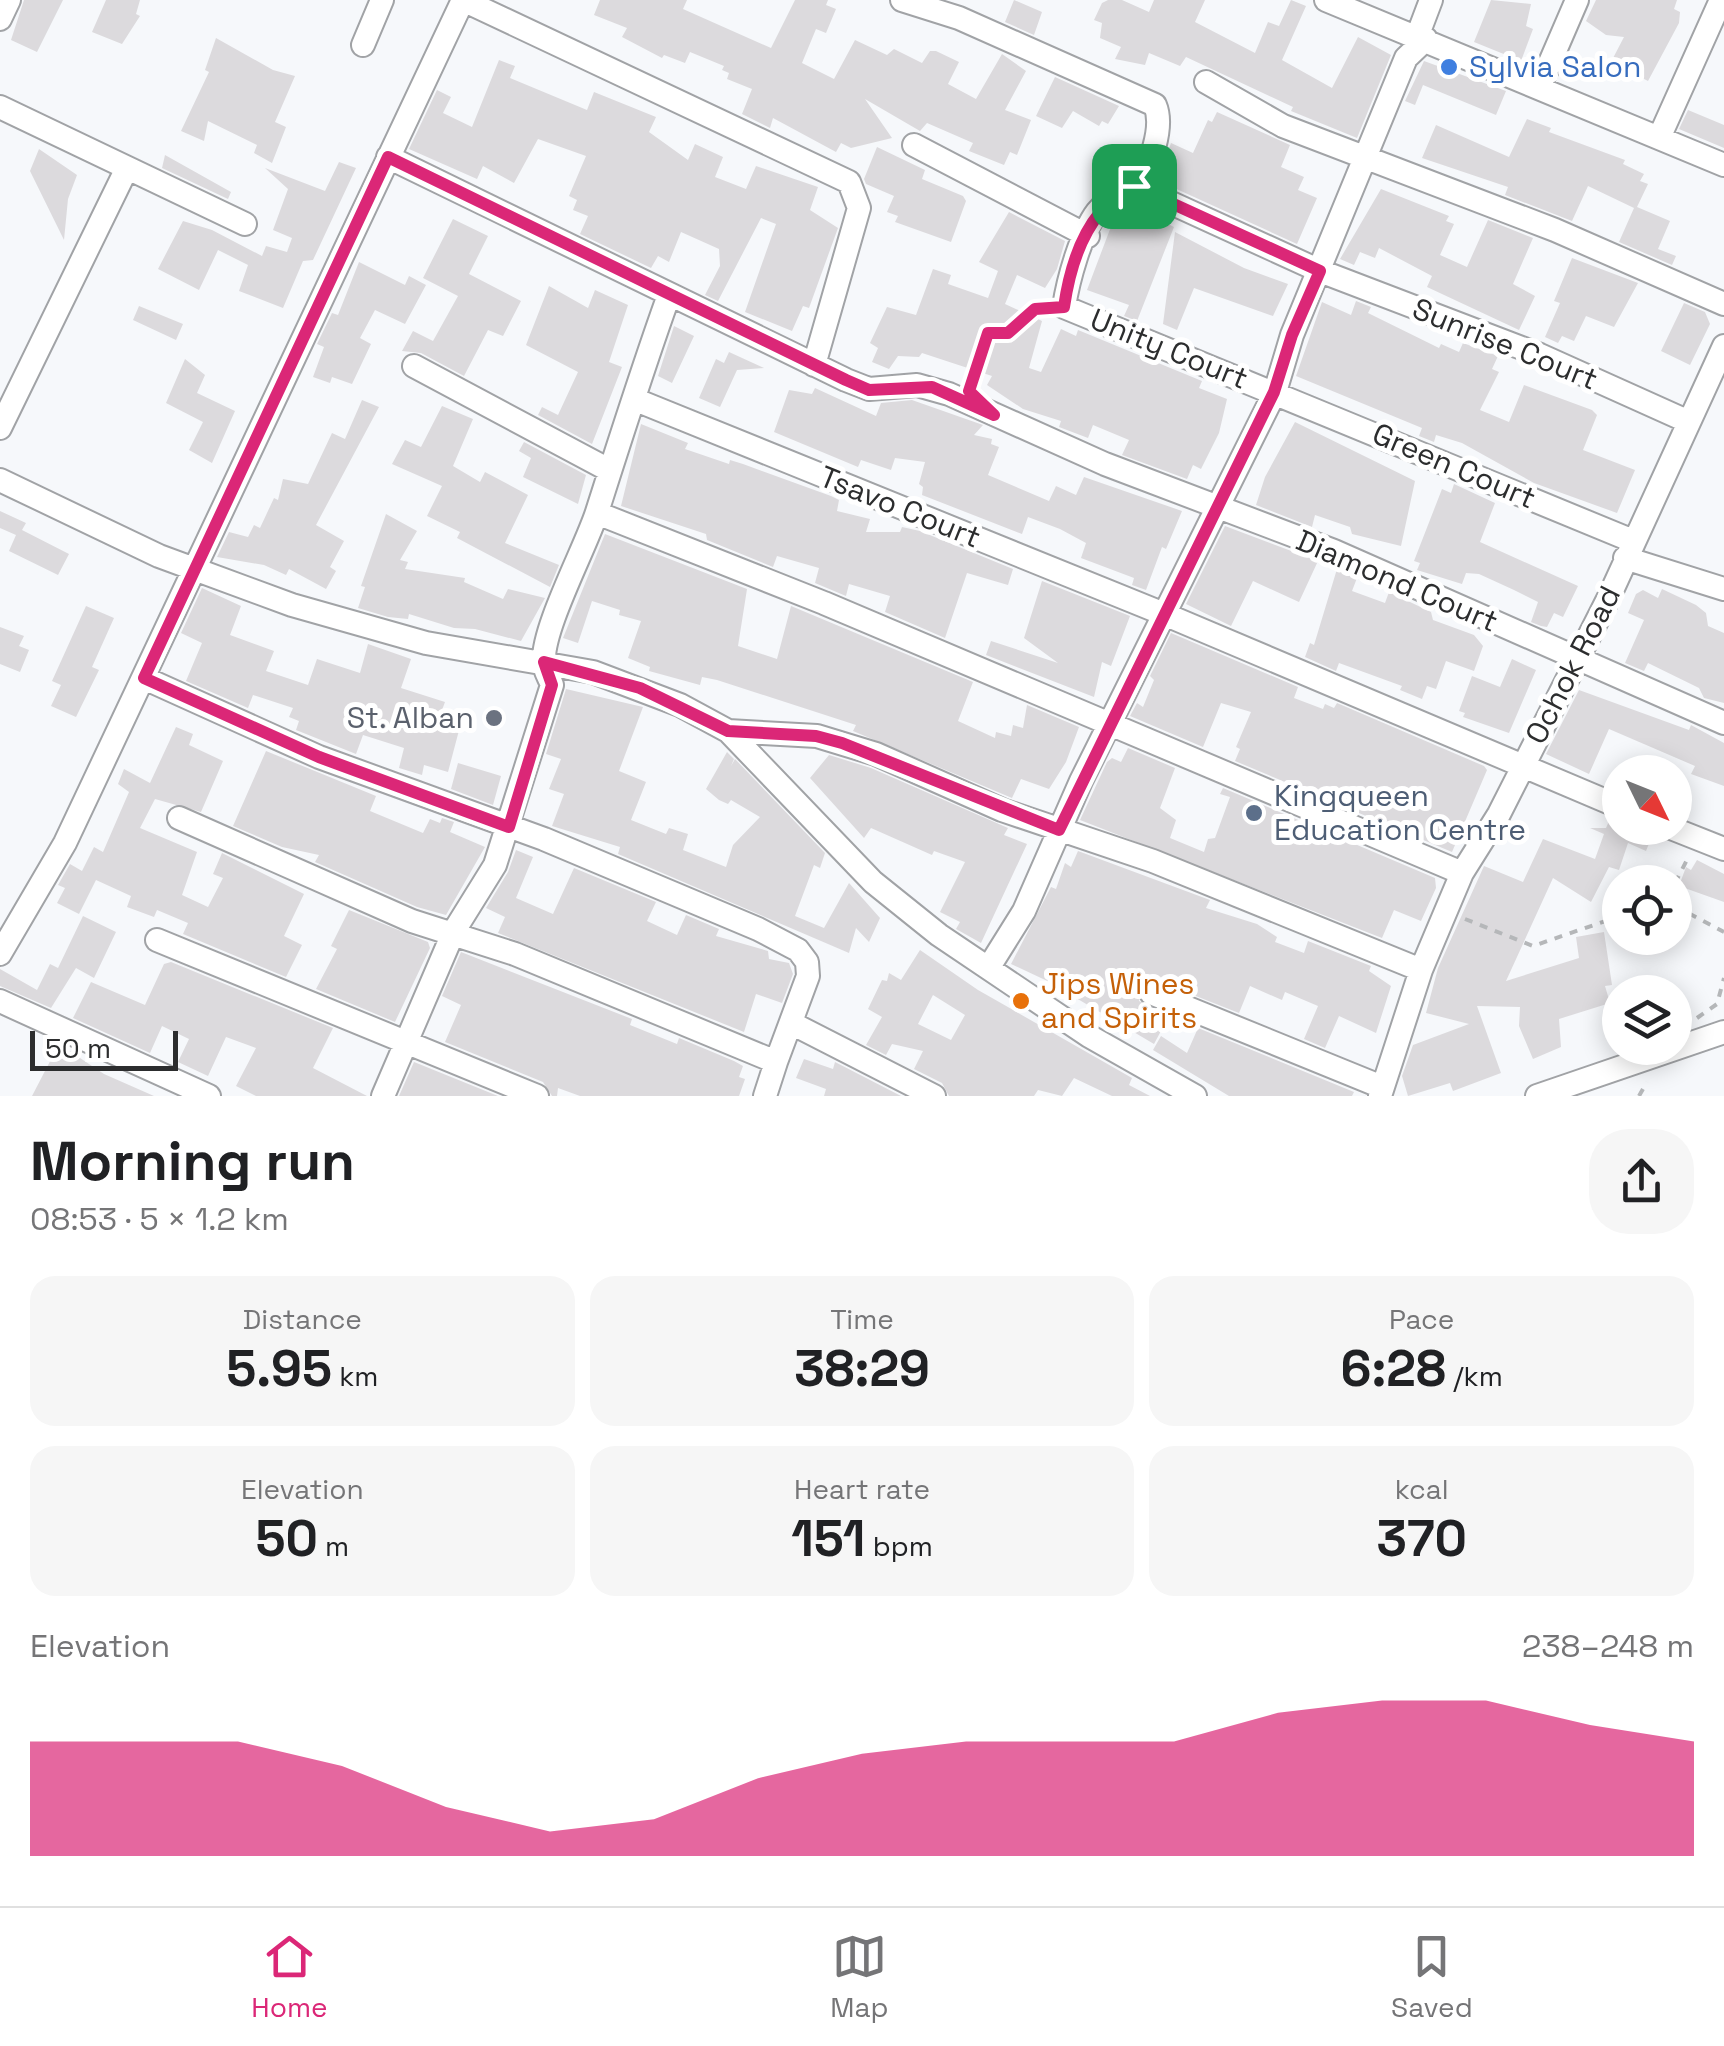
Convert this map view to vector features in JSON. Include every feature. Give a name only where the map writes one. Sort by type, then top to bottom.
[{"type":"street","points":[[0,19],[9,0]]},
{"type":"street","points":[[362,45],[382,0]]},
{"type":"street","points":[[0,954],[65,844],[463,0],[849,182],[859,208],[814,365]]},
{"type":"street","points":[[902,0],[958,18],[1085,70],[1155,105],[1160,118],[1157,136],[1134,186],[1112,196],[1094,215],[1069,275],[1064,307]]},
{"type":"street","points":[[1326,0],[1724,164]]},
{"type":"street","points":[[989,968],[1024,910],[1059,830],[1274,392],[1292,335],[1406,58],[1422,38],[1431,0]]},
{"type":"street","points":[[1539,88],[1577,0]]},
{"type":"street","points":[[1658,138],[1722,0]]},
{"type":"street","points":[[1206,82],[1282,126],[1555,230],[1724,304]]},
{"type":"street","points":[[0,108],[245,224]]},
{"type":"street","points":[[914,145],[1088,236]]},
{"type":"street","name":"Diamond Court","points":[[388,157],[869,390],[932,387],[1218,509],[1334,551],[1724,723]]},
{"type":"street","points":[[0,428],[127,168]]},
{"type":"street","name":"Sunrise Court","points":[[1134,186],[1320,271],[1540,355],[1689,422]]},
{"type":"street","points":[[383,1096],[410,1042],[454,932],[495,865],[509,827],[552,685],[544,662],[565,588],[596,513],[607,469],[636,400],[669,295]]},
{"type":"street","name":"Unity Court","points":[[1064,307],[1274,392]]},
{"type":"street","name":"Ochok Road","points":[[1381,1091],[1421,970],[1462,873],[1522,768],[1724,346]]},
{"type":"street","points":[[414,366],[607,469]]},
{"type":"street","name":"Green Court","points":[[1274,392],[1724,590]]},
{"type":"street","name":"Tsavo Court","points":[[636,400],[1164,614],[1602,800]]},
{"type":"street","points":[[0,480],[159,556],[292,605],[394,635],[544,662],[640,688],[728,731],[872,882],[1088,1036],[1196,1096]]},
{"type":"street","points":[[596,513],[824,603],[1462,873]]},
{"type":"street","points":[[144,678],[319,757],[509,827],[798,950],[806,962],[808,976],[765,1096]]},
{"type":"street","points":[[728,731],[816,736],[842,743],[1059,830],[1153,860],[1421,970]]},
{"type":"street","points":[[179,818],[412,921],[440,932],[454,932],[776,1062]]},
{"type":"street","points":[[1692,837],[1724,849]]},
{"type":"street","points":[[158,940],[536,1096]]},
{"type":"street","points":[[1151,992],[1381,1091]]},
{"type":"street","points":[[0,1002],[209,1096]]},
{"type":"street","points":[[793,1024],[934,1096]]},
{"type":"street","points":[[1537,1096],[1724,1032]]},
{"type":"path","points":[[969,391],[988,333],[1008,333],[1035,309],[1064,307]]},
{"type":"path","points":[[1446,912],[1533,946],[1602,922]]},
{"type":"path","points":[[1692,915],[1724,932]]},
{"type":"path","points":[[1717,1004],[1724,978]]},
{"type":"path","points":[[1692,1021],[1724,1002]]},
{"type":"building","points":[[24,0],[63,0],[37,52],[11,40]]},
{"type":"building","points":[[106,0],[140,0],[136,14],[140,16],[122,44],[92,32]]},
{"type":"building","points":[[600,0],[687,0],[683,9],[771,48],[795,0],[828,0],[826,5],[836,9],[826,33],[816,29],[802,63],[834,79],[855,40],[887,55],[894,49],[922,63],[930,51],[936,51],[959,62],[948,84],[976,99],[1002,54],[1026,71],[1005,110],[1031,120],[1017,155],[1010,152],[1004,165],[969,151],[973,143],[927,123],[920,131],[865,99],[892,138],[851,148],[841,143],[836,152],[773,118],[770,128],[742,114],[752,89],[727,79],[729,73],[722,70],[724,66],[690,52],[685,63],[664,55],[662,58],[622,37],[627,28],[594,15]]},
{"type":"building","points":[[1014,0],[1042,12],[1034,35],[1005,22]]},
{"type":"building","points":[[1122,0],[1149,12],[1154,0],[1205,0],[1195,22],[1255,53],[1268,22],[1279,26],[1291,0],[1306,6],[1282,60],[1332,88],[1358,37],[1391,55],[1357,138],[1291,111],[1293,107],[1186,57],[1180,66],[1149,53],[1145,65],[1115,59],[1121,47],[1100,38],[1102,23],[1094,20],[1102,3]]},
{"type":"building","points":[[1491,0],[1531,4],[1526,26],[1533,29],[1521,61],[1474,42]]},
{"type":"building","points":[[1596,0],[1677,0],[1674,9],[1680,12],[1679,23],[1648,81],[1611,62],[1624,37],[1606,35],[1586,21]]},
{"type":"building","points":[[216,38],[273,70],[295,76],[275,122],[286,127],[272,163],[254,153],[257,145],[208,121],[204,141],[181,131],[209,72],[205,70]]},
{"type":"building","points":[[499,60],[515,66],[510,78],[587,110],[594,92],[656,117],[649,132],[688,160],[695,144],[723,157],[715,177],[746,189],[756,166],[818,187],[810,210],[838,228],[809,308],[803,306],[792,331],[745,312],[776,224],[761,218],[718,301],[705,295],[720,266],[719,249],[681,232],[669,262],[658,256],[651,268],[580,234],[588,216],[573,210],[577,200],[569,196],[586,156],[538,139],[514,183],[483,166],[477,179],[409,149],[437,90],[451,97],[443,113],[472,127]]},
{"type":"building","points":[[1424,61],[1506,91],[1496,115],[1423,85],[1415,105],[1405,101]]},
{"type":"building","points":[[1055,77],[1119,106],[1108,124],[1102,121],[1099,126],[1073,111],[1062,128],[1036,116]]},
{"type":"building","points":[[1688,110],[1724,125],[1724,148],[1679,129]]},
{"type":"building","points":[[1217,112],[1290,145],[1281,167],[1304,177],[1298,190],[1317,198],[1297,244],[1170,186],[1174,177],[1161,171],[1171,143],[1193,153],[1208,120],[1212,122]]},
{"type":"building","points":[[1527,119],[1551,128],[1549,132],[1625,160],[1623,164],[1644,174],[1640,181],[1648,184],[1637,207],[1670,221],[1658,249],[1676,256],[1672,265],[1619,242],[1634,208],[1588,186],[1572,221],[1505,195],[1508,187],[1422,158],[1436,125],[1509,157]]},
{"type":"building","points":[[877,147],[925,170],[922,179],[963,196],[966,201],[951,242],[895,222],[898,216],[887,212],[894,196],[866,184],[864,179]]},
{"type":"building","points":[[39,149],[77,175],[68,199],[64,240],[30,171]]},
{"type":"building","points":[[165,155],[231,192],[228,199],[162,168]]},
{"type":"building","points":[[339,162],[356,168],[313,260],[303,261],[283,308],[239,291],[248,265],[218,250],[199,290],[158,269],[183,221],[212,230],[262,256],[266,246],[287,252],[292,238],[273,230],[288,189],[265,168],[325,191]]},
{"type":"building","points":[[1381,189],[1449,216],[1446,221],[1454,224],[1440,255],[1467,267],[1488,220],[1533,238],[1513,284],[1535,296],[1519,330],[1427,287],[1432,276],[1379,248],[1375,258],[1360,252],[1354,265],[1340,259]]},
{"type":"building","points":[[1132,206],[1174,227],[1137,321],[1124,316],[1129,305],[1087,290],[1115,216],[1126,216]]},
{"type":"building","points":[[1009,212],[1065,241],[1057,269],[1045,288],[1017,275],[1005,304],[1042,321],[1029,368],[1041,372],[1061,329],[1076,336],[1078,330],[1202,381],[1199,388],[1227,399],[1219,433],[1201,469],[1193,465],[1187,479],[1122,455],[1129,440],[1093,425],[1088,438],[1059,427],[1061,421],[1023,409],[987,385],[992,376],[922,353],[919,357],[898,356],[889,369],[872,362],[878,348],[870,343],[887,307],[916,315],[933,269],[951,275],[948,284],[988,298],[998,271],[979,262]]},
{"type":"building","points":[[453,219],[488,236],[469,274],[521,301],[503,336],[488,330],[464,376],[421,353],[402,351],[413,331],[433,341],[458,296],[423,278]]},
{"type":"building","points":[[1175,232],[1244,268],[1288,284],[1273,316],[1194,288],[1177,330],[1163,324]]},
{"type":"building","points":[[1572,258],[1638,283],[1614,327],[1586,316],[1574,341],[1562,336],[1558,343],[1545,337],[1560,303],[1554,301]]},
{"type":"building","points":[[359,262],[405,285],[409,276],[426,285],[405,324],[375,310],[360,338],[371,344],[352,384],[332,377],[330,383],[313,377],[324,347],[317,344],[332,313],[338,315]]},
{"type":"building","points":[[549,286],[588,308],[595,290],[628,305],[609,362],[622,367],[592,444],[538,415],[542,407],[558,415],[578,372],[526,345]]},
{"type":"building","points":[[1356,301],[1371,307],[1368,313],[1439,348],[1441,344],[1459,352],[1463,343],[1498,356],[1492,369],[1499,372],[1480,410],[1509,422],[1524,385],[1592,410],[1597,415],[1583,450],[1635,470],[1617,513],[1534,483],[1462,443],[1436,435],[1434,442],[1419,436],[1422,428],[1296,376],[1322,302],[1351,315]]},
{"type":"building","points":[[1684,303],[1705,312],[1710,324],[1690,365],[1661,351]]},
{"type":"building","points":[[139,306],[183,324],[176,340],[133,320]]},
{"type":"building","points":[[674,326],[694,336],[672,383],[658,376]]},
{"type":"building","points":[[729,352],[764,368],[737,370],[720,407],[699,398],[716,359],[724,363]]},
{"type":"building","points":[[185,359],[205,375],[197,393],[235,411],[212,463],[189,450],[203,422],[166,403]]},
{"type":"building","points":[[815,388],[876,416],[881,403],[912,400],[983,425],[974,435],[992,439],[991,444],[999,447],[988,475],[1049,501],[1056,486],[1076,495],[1084,477],[1182,511],[1166,549],[1162,547],[1146,590],[1132,585],[1134,578],[1081,558],[1086,543],[1060,529],[1028,517],[1022,534],[922,495],[923,487],[919,484],[925,462],[895,458],[891,470],[861,460],[858,467],[774,432],[789,390],[812,394]]},
{"type":"building","points":[[362,400],[379,407],[316,525],[344,541],[330,567],[336,571],[326,589],[289,569],[286,575],[264,565],[217,557],[229,532],[248,537],[254,525],[260,528],[274,498],[278,500],[283,479],[308,484],[332,433],[345,439]]},
{"type":"building","points":[[442,406],[473,419],[453,466],[480,482],[485,472],[528,495],[505,543],[559,565],[550,587],[457,538],[460,532],[427,516],[442,486],[392,464],[405,440],[421,447]]},
{"type":"building","points":[[1295,422],[1415,481],[1401,546],[1352,534],[1350,527],[1315,515],[1312,527],[1256,505],[1265,477]]},
{"type":"building","points":[[641,424],[688,443],[685,449],[729,464],[730,460],[743,464],[831,496],[839,500],[837,511],[870,519],[866,532],[900,532],[902,527],[920,531],[1013,569],[1008,585],[967,573],[945,638],[885,612],[890,596],[849,584],[846,596],[815,583],[819,568],[777,556],[773,567],[707,540],[706,534],[621,506]]},
{"type":"building","points":[[524,442],[586,475],[578,504],[523,477],[531,458],[519,451]]},
{"type":"building","points":[[1454,484],[1495,503],[1480,542],[1578,586],[1563,617],[1554,613],[1547,627],[1541,626],[1531,622],[1538,602],[1479,574],[1466,573],[1462,584],[1417,570],[1420,563],[1414,561],[1442,489],[1451,493]]},
{"type":"building","points":[[0,511],[26,523],[22,530],[69,554],[58,575],[9,551],[16,535],[0,528]]},
{"type":"building","points":[[386,514],[417,531],[400,560],[408,562],[405,569],[465,578],[464,582],[503,599],[508,589],[545,598],[521,641],[475,629],[454,628],[409,614],[408,619],[388,617],[358,608],[365,587],[361,586]]},
{"type":"building","points":[[1225,526],[1318,561],[1299,602],[1253,581],[1231,626],[1186,604]]},
{"type":"building","points":[[605,534],[747,589],[738,646],[777,659],[791,606],[973,682],[958,721],[995,738],[996,732],[1011,736],[1013,725],[1023,728],[1027,705],[1079,727],[1066,762],[1049,789],[1021,779],[1012,798],[853,731],[856,725],[717,680],[702,677],[700,685],[649,671],[650,667],[628,658],[641,621],[619,615],[620,610],[592,601],[578,643],[563,638]]},
{"type":"building","points":[[1337,569],[1357,578],[1352,591],[1385,603],[1389,592],[1431,612],[1433,620],[1474,635],[1483,646],[1474,671],[1446,661],[1436,689],[1427,686],[1422,699],[1400,690],[1402,686],[1339,663],[1336,671],[1305,657],[1310,643],[1314,645]]},
{"type":"building","points":[[1042,581],[1130,616],[1111,666],[1102,662],[1094,697],[986,655],[991,641],[1058,663],[1024,638]]},
{"type":"building","points":[[202,588],[241,606],[230,635],[274,651],[266,671],[308,685],[317,659],[360,673],[368,644],[411,659],[401,688],[445,702],[442,710],[462,719],[448,772],[424,765],[422,775],[399,768],[404,748],[363,735],[356,754],[296,730],[299,721],[289,717],[293,708],[253,695],[248,708],[186,681],[202,643],[181,633]]},
{"type":"building","points":[[1662,589],[1696,605],[1706,613],[1708,626],[1724,633],[1724,703],[1704,698],[1699,688],[1648,663],[1644,671],[1625,663],[1644,620],[1628,613],[1636,594],[1643,590],[1658,598]]},
{"type":"building","points":[[86,606],[114,618],[92,667],[99,670],[76,717],[51,706],[61,685],[52,681]]},
{"type":"building","points":[[0,627],[24,636],[19,646],[29,650],[20,672],[0,664]]},
{"type":"building","points":[[1171,633],[1298,687],[1294,698],[1323,709],[1325,704],[1334,708],[1337,703],[1484,766],[1487,770],[1452,852],[1235,761],[1240,749],[1236,747],[1251,712],[1221,703],[1203,747],[1130,716],[1137,703],[1143,707],[1154,680],[1150,676]]},
{"type":"building","points":[[1512,659],[1536,670],[1509,733],[1463,717],[1465,713],[1459,711],[1472,676],[1500,687]]},
{"type":"building","points":[[566,689],[643,707],[619,771],[646,782],[631,820],[666,834],[669,828],[688,834],[683,850],[726,867],[733,845],[760,817],[731,800],[728,804],[719,800],[706,789],[727,752],[734,759],[731,766],[735,759],[825,853],[820,868],[814,865],[795,916],[824,928],[849,883],[880,918],[869,942],[856,928],[849,953],[618,854],[620,847],[552,826],[564,794],[549,789],[561,759],[546,754]]},
{"type":"building","points":[[1579,690],[1689,730],[1691,725],[1724,743],[1724,786],[1692,774],[1692,755],[1669,755],[1609,729],[1589,774],[1546,754]]},
{"type":"building","points":[[176,727],[193,734],[189,745],[223,761],[201,812],[155,799],[140,828],[197,852],[182,895],[208,907],[223,878],[213,874],[222,853],[304,894],[284,936],[302,945],[286,977],[183,934],[188,923],[157,910],[154,917],[127,907],[131,896],[96,880],[79,914],[57,903],[65,888],[58,885],[70,864],[82,871],[94,847],[103,852],[129,792],[118,784],[124,769],[150,783]]},
{"type":"building","points":[[1128,748],[1175,768],[1160,808],[1176,820],[1170,838],[1204,852],[1208,839],[1215,838],[1230,797],[1220,794],[1223,788],[1435,878],[1436,888],[1421,921],[1394,910],[1382,938],[1080,820],[1107,762],[1112,758],[1121,762]]},
{"type":"building","points":[[266,751],[376,796],[370,811],[423,833],[430,819],[440,823],[442,818],[454,822],[450,832],[485,847],[446,915],[417,907],[315,862],[319,855],[282,847],[233,826]]},
{"type":"building","points":[[829,755],[871,768],[1008,828],[1004,835],[1027,844],[981,943],[956,929],[960,922],[940,912],[965,862],[934,851],[932,855],[871,828],[864,838],[810,778]]},
{"type":"building","points":[[458,763],[501,776],[493,805],[451,789]]},
{"type":"building","points":[[1543,839],[1595,859],[1602,840],[1602,845],[1627,845],[1621,865],[1602,865],[1602,881],[1591,902],[1553,878],[1506,981],[1579,958],[1576,937],[1602,932],[1602,955],[1607,955],[1610,975],[1602,975],[1602,1006],[1559,1019],[1561,1047],[1533,1059],[1519,1026],[1520,1007],[1477,1006],[1501,1073],[1453,1091],[1450,1083],[1408,1096],[1402,1076],[1413,1045],[1469,1024],[1426,1013],[1438,968],[1484,866],[1523,882]]},
{"type":"building","points":[[516,850],[533,857],[516,898],[553,914],[574,868],[656,902],[647,921],[677,935],[686,915],[719,929],[716,936],[768,951],[769,959],[789,963],[793,974],[782,1003],[756,994],[744,1032],[498,933],[505,917],[486,908],[508,872]]},
{"type":"building","points":[[1078,851],[1210,900],[1206,908],[1257,924],[1277,937],[1275,942],[1304,953],[1308,941],[1371,966],[1369,971],[1391,986],[1376,1033],[1339,1016],[1325,1048],[1304,1039],[1318,1006],[1285,992],[1282,1000],[1250,986],[1239,1013],[1150,978],[1138,986],[1139,1001],[1169,1016],[1154,1044],[1076,998],[1073,1003],[1055,995],[1058,986],[1011,964],[1051,887],[1056,889],[1065,863],[1071,867]]},
{"type":"building","points":[[1697,860],[1724,874],[1724,902],[1692,891],[1692,868]]},
{"type":"building","points":[[349,910],[428,942],[430,948],[395,1022],[316,989],[337,949],[331,946]]},
{"type":"building","points":[[83,916],[116,932],[94,978],[76,968],[51,1008],[0,986],[0,969],[37,990],[50,964],[58,968]]},
{"type":"building","points":[[920,950],[978,990],[1132,1078],[1129,1085],[1150,1096],[1112,1096],[1074,1078],[1062,1096],[1038,1090],[1034,1096],[949,1096],[942,1083],[914,1069],[923,1051],[892,1044],[886,1055],[866,1045],[882,1017],[868,1009],[882,980],[887,981],[889,973],[901,980]],"holes":[[[933,995],[965,1015],[951,1040],[918,1024]]]},
{"type":"building","points":[[461,952],[632,1019],[630,1025],[677,1044],[679,1038],[734,1061],[743,1066],[739,1077],[745,1079],[739,1096],[580,1096],[558,1088],[557,1096],[552,1096],[543,1082],[445,1042],[461,1005],[442,996]]},
{"type":"building","points":[[171,962],[333,1028],[313,1068],[367,1096],[256,1096],[236,1086],[256,1048],[226,1037],[208,1076],[178,1062],[189,1039],[162,1026],[150,1053],[73,1018],[91,982],[145,1005],[164,964]]},
{"type":"building","points":[[1198,1028],[1354,1092],[1352,1096],[1229,1096],[1153,1050],[1161,1036],[1187,1053]]},
{"type":"building","points":[[59,1044],[104,1074],[154,1096],[32,1096]]},
{"type":"building","points":[[804,1059],[833,1069],[835,1062],[901,1096],[824,1096],[826,1089],[796,1078]]},
{"type":"building","points":[[414,1062],[419,1064],[498,1096],[399,1096]]},
{"type":"place","name":"Sylvia Salon","points":[[1449,67]]},
{"type":"place","name":"St. Alban","points":[[494,718]]},
{"type":"place","name":"Kingqueen Education Centre","points":[[1254,813]]},
{"type":"place","name":"Jips Wines and Spirits","points":[[1021,1001]]},
{"type":"route","points":[[388,157],[599,263],[869,390],[932,387],[994,415],[969,391],[988,333],[1008,333],[1035,309],[1064,307],[1069,275],[1094,215],[1112,196],[1134,186],[1320,271],[1292,335],[1274,392],[1059,830],[1002,810],[876,754],[816,736],[728,731],[640,688],[593,672],[544,662],[552,685],[509,827],[319,757],[144,678],[388,157]]}]
